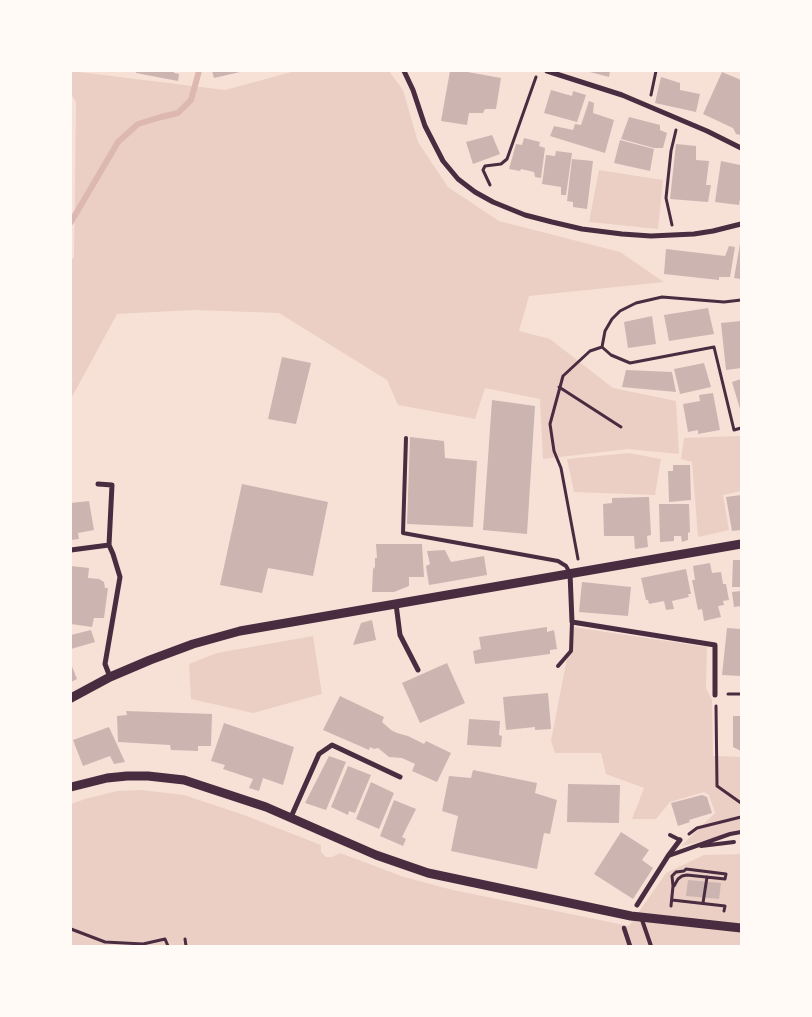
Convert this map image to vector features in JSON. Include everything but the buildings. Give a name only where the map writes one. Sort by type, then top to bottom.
[{"type":"street","points":[[404,71],[413,90],[424,126],[443,161],[458,178],[475,192],[493,202],[525,215],[582,228],[622,234],[675,235],[713,231],[741,224]]},
{"type":"street","points":[[547,71],[622,95],[707,131],[741,148]]},
{"type":"street","points":[[98,484],[112,485],[109,545],[120,577],[106,664],[110,678]]},
{"type":"street","points":[[71,698],[110,678],[176,649],[222,636],[741,544]]},
{"type":"street","points":[[71,550],[109,545]]},
{"type":"street","points":[[575,573],[572,622],[715,644],[715,695]]},
{"type":"street","points":[[396,604],[400,635],[418,670]]},
{"type":"street","points":[[291,817],[319,754],[332,746],[400,777]]},
{"type":"street","points":[[71,787],[107,778],[128,776],[166,777],[202,785],[291,817],[376,855],[428,873],[641,917],[741,928]]},
{"type":"street","points":[[637,906],[680,840]]},
{"type":"street","points":[[624,928],[630,946]]},
{"type":"lane","points":[[406,438],[403,533],[558,561],[575,573]]},
{"type":"lane","points":[[558,666],[571,651],[572,622]]},
{"type":"lane","points":[[668,856],[730,834],[741,832]]},
{"type":"lane","points":[[670,835],[680,840]]},
{"type":"lane","points":[[691,848],[734,842]]},
{"type":"lane","points":[[641,917],[651,946]]},
{"type":"path","points":[[493,202],[493,193],[483,170],[486,166],[501,164],[507,158],[538,71]]},
{"type":"path","points":[[649,106],[656,71]]},
{"type":"path","points":[[675,235],[666,198],[671,151],[679,119]]},
{"type":"path","points":[[602,347],[605,331],[612,319],[620,311],[636,303],[662,297],[724,302],[741,300]]},
{"type":"path","points":[[575,573],[561,468],[554,451],[550,424],[562,376],[590,351],[602,347]]},
{"type":"path","points":[[602,347],[611,355],[630,363],[714,348],[734,430],[741,428]]},
{"type":"path","points":[[560,387],[621,427]]},
{"type":"path","points":[[741,694],[715,695],[718,786],[741,804]]},
{"type":"path","points":[[680,840],[697,828],[741,817]]},
{"type":"path","points":[[685,873],[676,872],[672,876],[673,886],[685,873],[686,869],[726,874],[725,879],[685,873]]},
{"type":"path","points":[[703,903],[707,877]]},
{"type":"path","points":[[672,900],[725,906],[724,910]]},
{"type":"path","points":[[71,929],[105,942],[143,944],[165,939],[168,946]]},
{"type":"path","points":[[185,939],[186,946]]},
{"type":"shaded area","points":[[71,71],[225,90],[295,71],[389,71],[403,90],[418,142],[448,187],[499,221],[620,252],[664,282],[529,296],[519,331],[550,339],[613,388],[676,401],[679,454],[628,449],[543,459],[540,399],[485,388],[475,419],[398,405],[387,380],[279,313],[193,310],[117,314],[72,397],[71,404],[71,259],[74,258],[76,102],[71,94]]},
{"type":"shaded area","points":[[599,170],[663,180],[658,229],[589,222]]},
{"type":"shaded area","points":[[741,436],[741,491],[723,495],[729,530],[698,537],[692,462],[681,459],[684,438]]},
{"type":"shaded area","points":[[629,453],[661,459],[655,495],[574,492],[567,459]]},
{"type":"shaded area","points":[[573,627],[707,647],[706,688],[712,700],[713,756],[741,757],[741,833],[681,846],[715,813],[709,795],[704,792],[670,802],[656,819],[632,819],[644,788],[606,774],[601,753],[555,753],[551,741]]},
{"type":"shaded area","points":[[313,636],[322,694],[253,713],[191,699],[189,664],[217,653]]},
{"type":"shaded area","points":[[141,790],[184,795],[244,815],[321,845],[321,852],[326,857],[332,857],[340,853],[404,877],[453,890],[629,926],[666,873],[704,855],[741,854],[741,946],[71,946],[71,804],[117,791]]},
{"type":"waterway","points":[[71,222],[118,142],[138,124],[178,113],[191,100],[199,71]]}]
